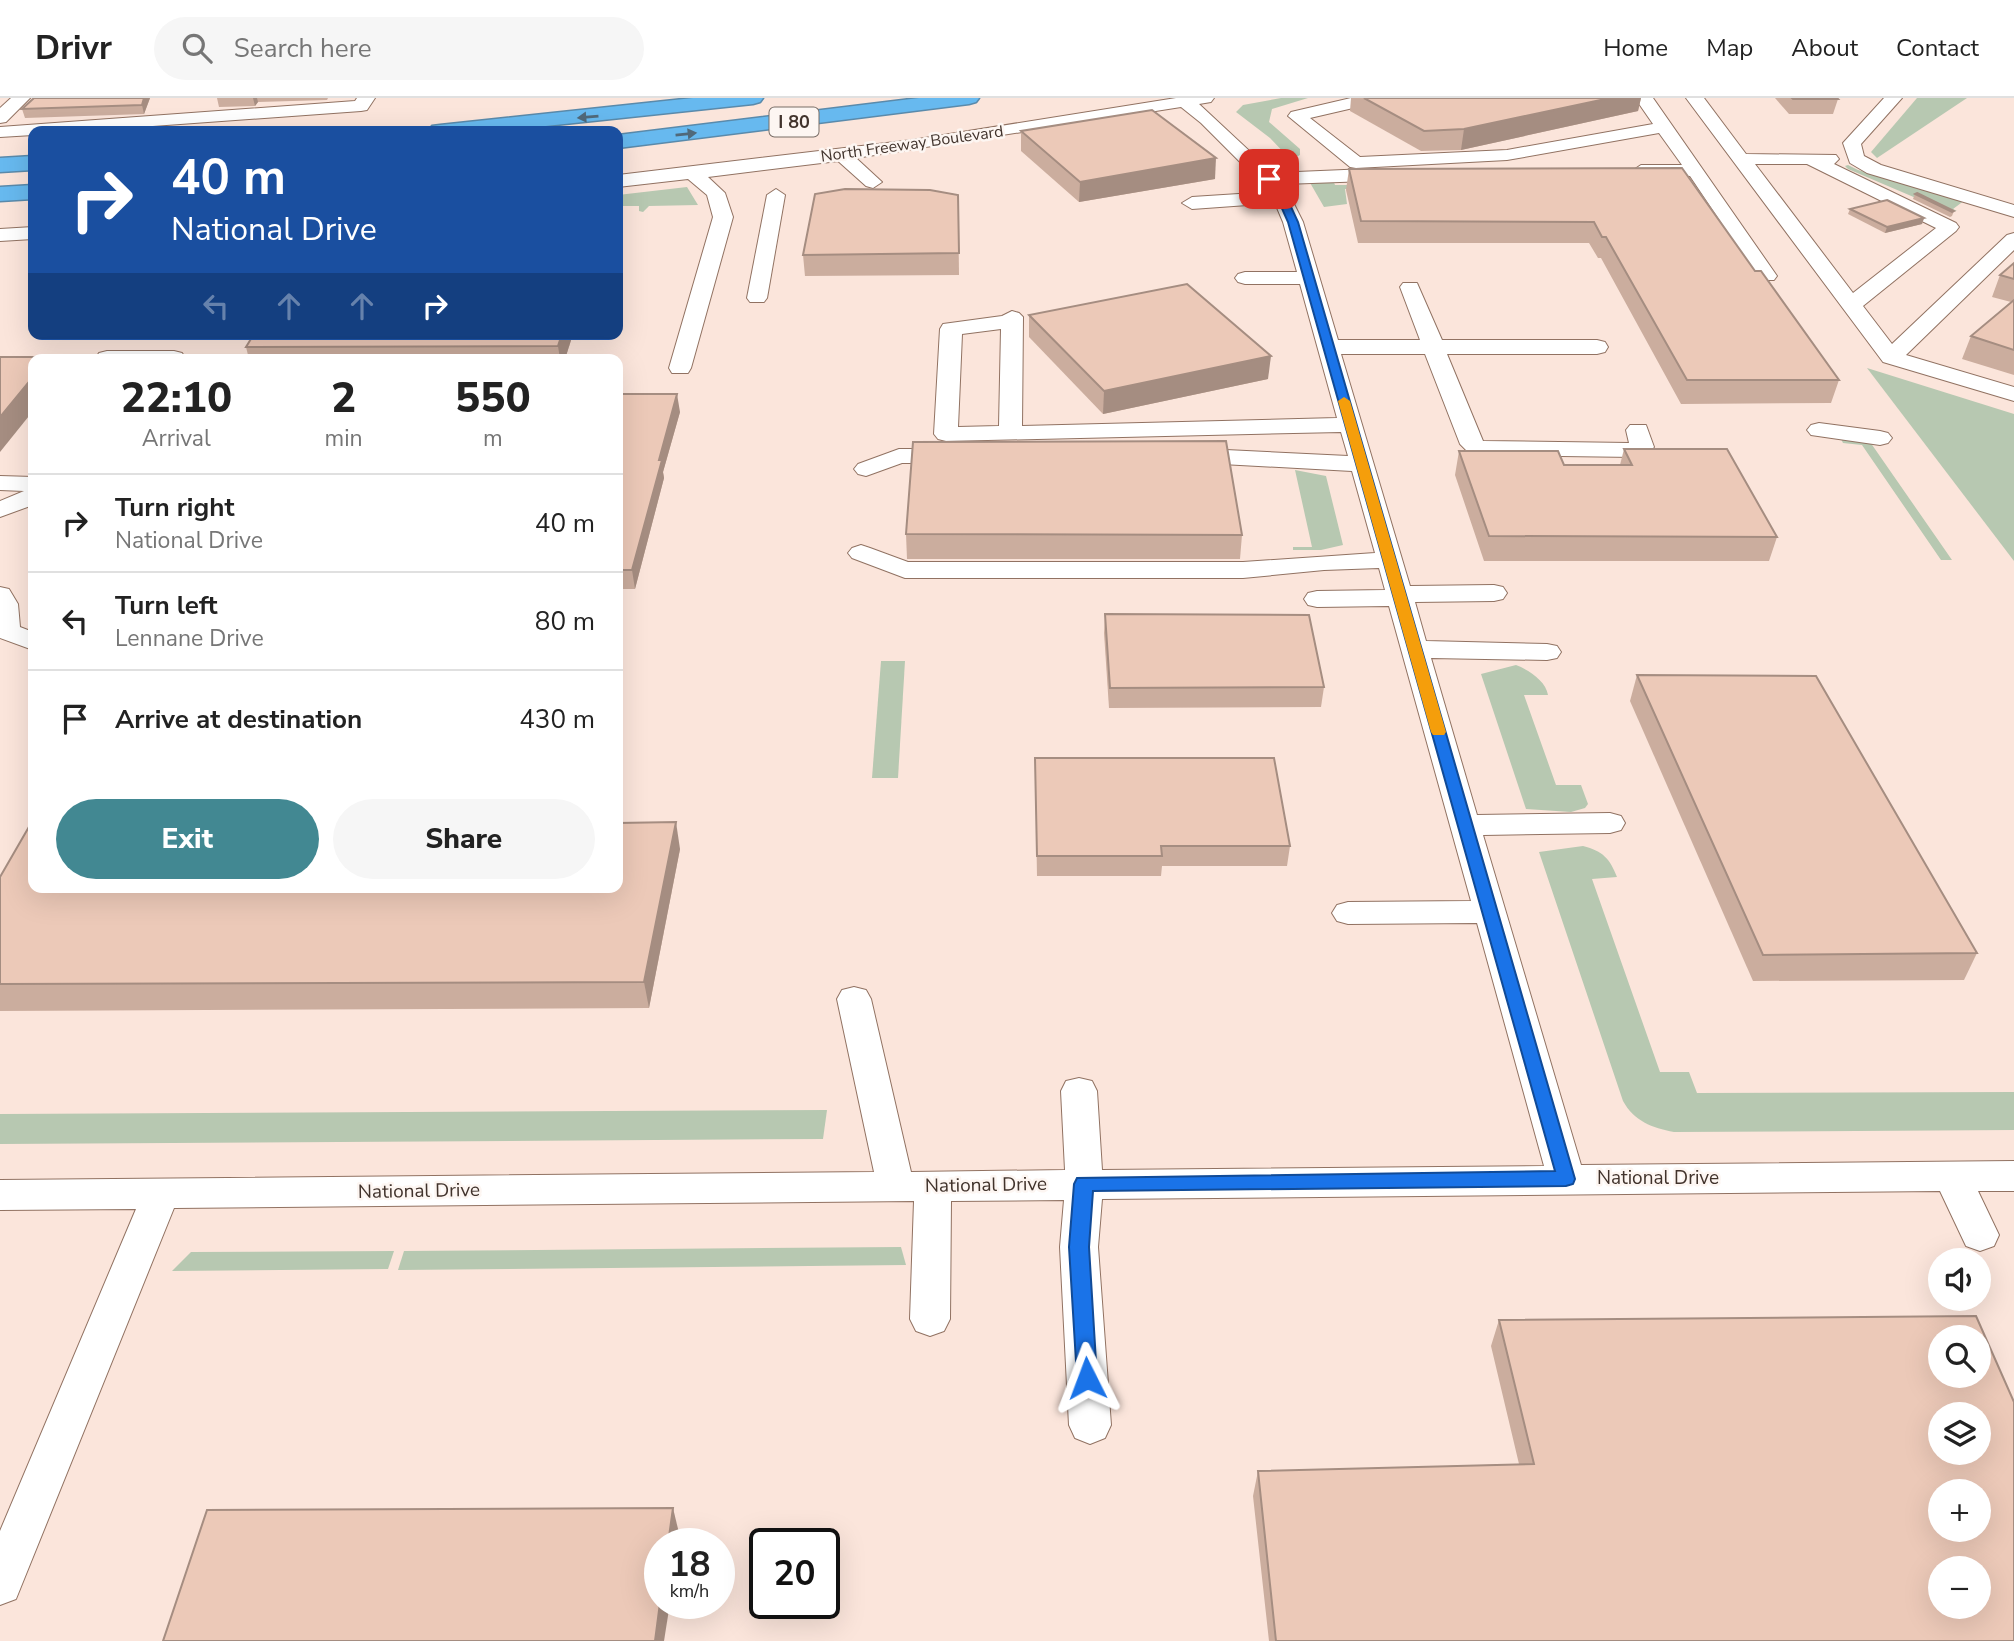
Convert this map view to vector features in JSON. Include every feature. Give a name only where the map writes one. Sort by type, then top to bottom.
[{"type":"highway","name":"I 80","points":[[487,126],[753,98]]},
{"type":"highway","name":"I 80","points":[[623,141],[969,98]]},
{"type":"highway","points":[[0,165],[28,163]]},
{"type":"highway","points":[[0,194],[28,192]]},
{"type":"street","points":[[0,118],[21,98]]},
{"type":"street","points":[[184,119],[189,98]]},
{"type":"street","points":[[85,126],[360,106],[366,98]]},
{"type":"street","points":[[1373,98],[1297,116],[1362,169],[1520,173]]},
{"type":"street","points":[[1644,98],[1767,276]]},
{"type":"street","points":[[1695,98],[1891,357],[2014,394]]},
{"type":"street","points":[[1856,159],[1852,143],[1893,98]]},
{"type":"street","points":[[1195,100],[1207,118],[1275,188],[1293,222],[1566,1179]]},
{"type":"street","name":"North Freeway Boulevard","points":[[623,180],[841,154],[1195,100]]},
{"type":"street","points":[[1192,203],[1362,169],[1507,155],[1664,127]]},
{"type":"street","points":[[0,132],[28,130]]},
{"type":"street","points":[[841,154],[873,182]]},
{"type":"street","points":[[1743,159],[1856,159],[1874,169],[2014,211]]},
{"type":"street","points":[[1810,159],[1950,227],[1852,304]]},
{"type":"street","points":[[1629,171],[1695,170]]},
{"type":"street","points":[[680,368],[723,217],[716,193],[691,173]]},
{"type":"street","points":[[757,298],[776,195]]},
{"type":"street","points":[[0,235],[28,233]]},
{"type":"street","points":[[1891,357],[2014,239]]},
{"type":"street","points":[[1245,278],[1309,278]]},
{"type":"street","points":[[1410,287],[1472,444],[1477,447],[1635,450],[1642,447],[1637,430]]},
{"type":"street","points":[[1010,433],[1012,319],[951,329],[946,434],[1010,433],[1351,425]]},
{"type":"street","points":[[1329,347],[1597,346]]},
{"type":"street","points":[[1819,430],[1880,438]]},
{"type":"street","points":[[1164,455],[1220,455],[1362,464]]},
{"type":"street","points":[[866,469],[899,456],[1025,456]]},
{"type":"street","points":[[0,483],[28,484]]},
{"type":"street","points":[[0,510],[28,498]]},
{"type":"street","points":[[861,553],[905,570],[1243,570],[1389,560]]},
{"type":"street","points":[[1317,599],[1494,593]]},
{"type":"street","points":[[28,611],[1,603],[7,631],[28,640]]},
{"type":"street","points":[[1415,649],[1547,652]]},
{"type":"street","points":[[1465,825],[1610,823]]},
{"type":"street","points":[[1348,913],[1490,912]]},
{"type":"street","points":[[854,999],[914,1186],[930,1319]]},
{"type":"street","points":[[1079,1091],[1084,1184],[1079,1247],[1090,1425]]},
{"type":"street","name":"National Drive","points":[[3,1201],[161,1194],[2014,1176]]},
{"type":"street","points":[[1952,1177],[1980,1235]]},
{"type":"street","points":[[0,1584],[161,1194]]},
{"type":"green space","points":[[1281,98],[1308,98],[1272,109],[1269,122],[1300,149],[1300,155],[1291,160],[1270,138],[1236,112],[1243,105]]},
{"type":"green space","points":[[1917,98],[1967,98],[1877,158],[1871,152]]},
{"type":"green space","points":[[1845,166],[1965,200],[1953,209],[1957,211],[1944,210],[1848,169]]},
{"type":"green space","points":[[1333,180],[1335,185],[1395,185],[1394,189],[1345,189],[1347,204],[1324,207],[1309,181]]},
{"type":"green space","points":[[687,187],[698,205],[649,206],[643,212],[639,211],[639,206],[623,206],[623,194]]},
{"type":"green space","points":[[1867,368],[2014,414],[2014,561]]},
{"type":"green space","points":[[1841,439],[1868,439],[1952,560],[1941,560],[1862,445],[1843,443]]},
{"type":"green space","points":[[1295,470],[1326,476],[1343,545],[1321,550],[1293,550],[1293,547],[1312,547]]},
{"type":"green space","points":[[881,661],[905,661],[898,778],[872,778]]},
{"type":"green space","points":[[1516,665],[1536,677],[1547,690],[1548,695],[1524,695],[1556,785],[1581,785],[1588,804],[1585,808],[1571,812],[1526,809],[1481,674]]},
{"type":"green space","points":[[1583,846],[1596,850],[1605,857],[1617,877],[1592,879],[1660,1072],[1689,1072],[1697,1093],[2014,1092],[2014,1130],[1674,1132],[1651,1126],[1638,1119],[1623,1101],[1539,852]]},
{"type":"green space","points":[[827,1110],[823,1139],[0,1144],[0,1114]]},
{"type":"green space","points":[[901,1247],[906,1265],[398,1270],[404,1251]]},
{"type":"green space","points":[[394,1251],[388,1269],[172,1271],[191,1252]]},
{"type":"building","points":[[34,98],[144,98],[142,105],[22,109]]},
{"type":"building","points":[[1364,98],[1610,98],[1464,129],[1424,131]]},
{"type":"building","points":[[1837,98],[1838,99],[1793,99]]},
{"type":"building","points":[[1152,110],[1216,158],[1080,182],[1021,131]]},
{"type":"building","points":[[1682,168],[1755,271],[1761,271],[1839,380],[1687,380],[1606,237],[1602,237],[1594,222],[1361,221],[1349,169]]},
{"type":"building","points":[[845,189],[930,190],[958,195],[959,253],[803,255],[815,194]]},
{"type":"building","points":[[1917,193],[1954,211],[1915,194]]},
{"type":"building","points":[[1887,200],[1924,218],[1887,227],[1850,209]]},
{"type":"building","points":[[2014,263],[2014,279],[2000,275]]},
{"type":"building","points":[[1187,284],[1271,356],[1104,391],[1029,315]]},
{"type":"building","points":[[2014,300],[2014,350],[1971,336]]},
{"type":"building","points":[[250,340],[560,340],[558,346],[246,347]]},
{"type":"building","points":[[0,357],[28,357],[28,383],[0,417]]},
{"type":"building","points":[[623,394],[677,394],[659,460],[662,460],[632,570],[623,570]]},
{"type":"building","points":[[1226,441],[1242,535],[906,534],[913,442]]},
{"type":"building","points":[[1624,449],[1727,449],[1777,537],[1489,536],[1459,451],[1558,451],[1564,465],[1632,465]]},
{"type":"building","points":[[1105,614],[1309,615],[1324,687],[1110,688]]},
{"type":"building","points":[[1637,675],[1816,676],[1977,953],[1763,955]]},
{"type":"building","points":[[1035,758],[1274,758],[1290,846],[1161,846],[1162,856],[1037,856]]},
{"type":"building","points":[[676,822],[644,982],[0,984],[0,877],[28,828],[28,893],[623,893],[623,823]]},
{"type":"building","points":[[1976,1316],[1980,1325],[1928,1325],[1928,1388],[1991,1388],[1991,1350],[2014,1402],[2014,1641],[1276,1641],[1258,1471],[1534,1464],[1499,1320]]},
{"type":"building","points":[[673,1508],[670,1528],[644,1528],[644,1619],[658,1619],[655,1641],[163,1641],[207,1510]]},
{"type":"slow traffic","points":[[1344,401],[1439,732]]},
{"type":"route","points":[[1087,1378],[1079,1247],[1084,1184],[1566,1179],[1293,222],[1277,187],[1269,179]]}]
